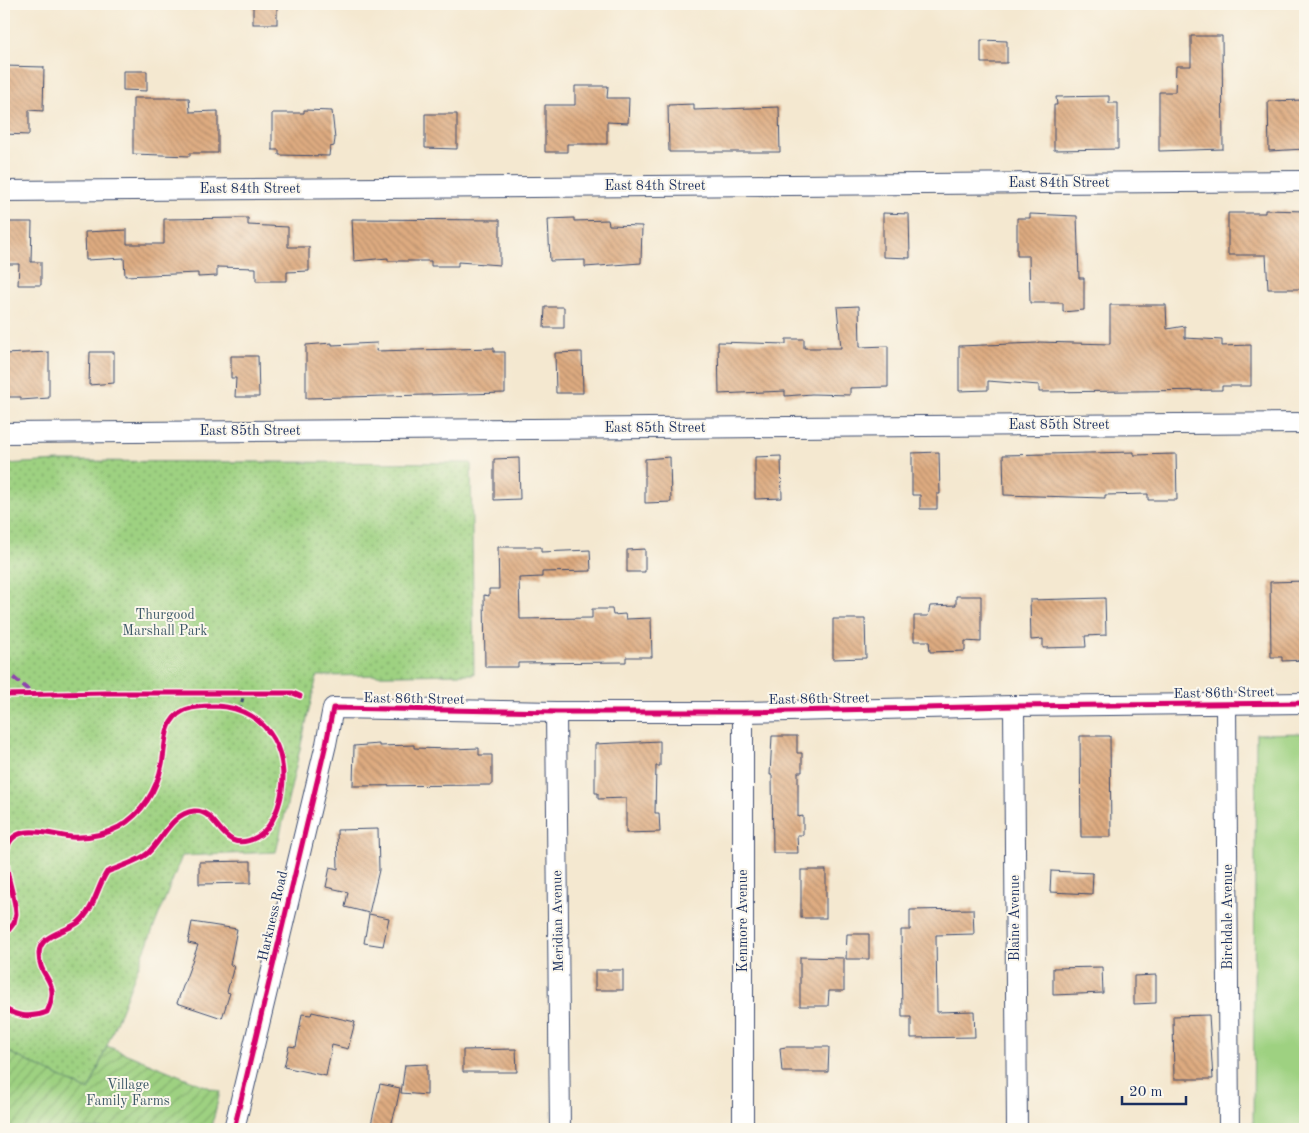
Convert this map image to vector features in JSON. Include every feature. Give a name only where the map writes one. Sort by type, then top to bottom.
[{"type":"street","name":"East 84th Street","points":[[4,191],[1305,181]]},
{"type":"street","name":"East 85th Street","points":[[4,433],[1305,423]]},
{"type":"street","name":"East 86th Street","points":[[333,708],[556,712],[743,712],[1014,706],[1305,703]]},
{"type":"street","name":"Birchdale Avenue","points":[[1226,704],[1230,1129]]},
{"type":"street","name":"Blaine Avenue","points":[[1014,706],[1017,1129]]},
{"type":"street","name":"Harkness Road","points":[[234,1129],[333,708]]},
{"type":"street","name":"Meridian Avenue","points":[[556,712],[560,1129]]},
{"type":"street","name":"Kenmore Avenue","points":[[743,712],[743,1129]]},
{"type":"path","points":[[240,710],[244,693]]},
{"type":"path","points":[[234,708],[248,714]]},
{"type":"green space","name":"Thurgood Marshall Park","points":[[60,461],[471,463],[474,674],[317,676],[276,852],[182,856],[89,1091],[4,1050],[4,464]]},
{"type":"green space","points":[[1305,733],[1305,1129],[1253,1129],[1256,734]]},
{"type":"green space","name":"Village Family Farms","points":[[107,1046],[220,1092],[211,1129],[4,1129],[4,1050],[89,1091]]},
{"type":"building","points":[[253,4],[277,4],[277,24],[253,24]]},
{"type":"building","points":[[1191,36],[1222,36],[1223,149],[1159,151],[1159,92],[1175,92],[1176,66],[1191,66]]},
{"type":"building","points":[[981,40],[1007,41],[1007,63],[981,63]]},
{"type":"building","points":[[4,66],[44,67],[43,111],[29,110],[29,135],[4,134]]},
{"type":"building","points":[[123,71],[147,71],[147,91],[123,90]]},
{"type":"building","points":[[575,86],[608,86],[607,98],[629,98],[628,123],[607,122],[607,144],[567,144],[567,152],[545,152],[545,105],[575,105]]},
{"type":"building","points":[[1109,96],[1109,103],[1118,103],[1118,149],[1054,150],[1054,105],[1057,105],[1056,97]]},
{"type":"building","points":[[133,98],[189,98],[190,112],[218,111],[218,153],[190,153],[190,156],[133,154]]},
{"type":"building","points":[[1305,100],[1305,149],[1269,151],[1268,101]]},
{"type":"building","points":[[694,104],[694,110],[779,107],[780,152],[669,152],[668,105]]},
{"type":"building","points":[[304,110],[332,111],[335,139],[334,146],[330,147],[329,156],[279,155],[279,150],[272,150],[272,113],[304,113]]},
{"type":"building","points":[[425,114],[457,114],[457,149],[425,148]]},
{"type":"building","points":[[1265,210],[1305,211],[1305,289],[1268,289],[1266,255],[1228,255],[1228,213],[1265,213]]},
{"type":"building","points":[[883,213],[909,214],[910,258],[883,257]]},
{"type":"building","points":[[1030,214],[1077,216],[1079,278],[1084,278],[1084,310],[1063,312],[1063,303],[1030,303],[1029,256],[1017,256],[1017,218],[1030,218]]},
{"type":"building","points":[[248,218],[248,225],[288,227],[288,247],[309,247],[309,271],[287,272],[287,281],[256,281],[256,268],[217,267],[217,276],[198,277],[198,273],[125,276],[124,258],[86,260],[85,232],[127,230],[127,244],[164,244],[164,219]]},
{"type":"building","points":[[574,218],[574,221],[608,220],[609,225],[642,226],[641,263],[585,267],[585,260],[550,261],[548,219]]},
{"type":"building","points":[[352,219],[500,220],[500,265],[458,262],[458,266],[431,266],[431,261],[388,261],[388,258],[354,261]]},
{"type":"building","points":[[4,222],[32,222],[31,262],[41,262],[41,285],[18,285],[19,264],[4,264]]},
{"type":"building","points":[[1110,305],[1166,305],[1167,329],[1185,326],[1185,338],[1222,340],[1222,346],[1251,345],[1251,386],[1222,386],[1222,390],[1039,392],[1039,385],[988,381],[988,390],[959,391],[959,346],[1038,342],[1110,344]]},
{"type":"building","points":[[859,306],[860,347],[888,346],[888,387],[850,388],[850,395],[812,394],[785,396],[785,391],[719,394],[718,342],[786,344],[786,339],[804,339],[804,348],[841,348],[837,307]]},
{"type":"building","points":[[545,307],[564,307],[564,328],[544,328]]},
{"type":"building","points":[[332,343],[332,345],[377,343],[376,351],[494,348],[494,352],[505,352],[505,393],[306,398],[306,345]]},
{"type":"building","points":[[49,352],[49,398],[21,400],[21,397],[4,397],[4,354]]},
{"type":"building","points":[[90,352],[114,352],[114,383],[89,385]]},
{"type":"building","points":[[582,352],[583,393],[556,393],[555,353]]},
{"type":"building","points":[[231,356],[258,356],[259,397],[235,397],[236,378],[231,378]]},
{"type":"building","points":[[939,452],[940,494],[937,494],[937,509],[920,509],[920,495],[912,495],[912,453]]},
{"type":"building","points":[[1134,452],[1134,455],[1176,454],[1177,500],[1148,500],[1148,494],[1105,495],[1105,498],[1004,495],[1003,455]]},
{"type":"building","points":[[781,456],[782,498],[755,499],[755,457]]},
{"type":"building","points":[[670,457],[671,502],[645,503],[645,459]]},
{"type":"building","points":[[519,458],[520,499],[494,500],[494,459]]},
{"type":"building","points":[[498,547],[541,547],[541,552],[590,550],[591,571],[542,572],[542,577],[519,578],[520,619],[592,618],[592,609],[612,609],[613,615],[625,614],[626,619],[651,618],[652,657],[626,657],[626,662],[518,663],[518,667],[485,667],[484,595],[489,596],[489,589],[499,589]]},
{"type":"building","points":[[645,549],[645,572],[627,572],[627,550]]},
{"type":"building","points":[[1305,581],[1305,660],[1282,661],[1282,657],[1271,657],[1270,582]]},
{"type":"building","points":[[956,596],[981,596],[981,642],[965,641],[965,651],[930,652],[929,641],[914,641],[914,616],[928,616],[930,606],[956,605]]},
{"type":"building","points":[[1105,598],[1106,635],[1085,636],[1086,647],[1043,648],[1043,639],[1031,640],[1030,600]]},
{"type":"building","points":[[833,619],[865,619],[866,658],[833,659]]},
{"type":"building","points":[[772,736],[797,736],[797,753],[802,753],[802,772],[798,772],[798,817],[803,816],[803,835],[797,835],[798,853],[773,853],[772,775],[770,775]]},
{"type":"building","points":[[1080,736],[1110,736],[1111,837],[1081,837]]},
{"type":"building","points":[[660,741],[660,766],[656,766],[655,813],[659,813],[660,832],[626,833],[626,798],[598,799],[598,793],[595,793],[595,744]]},
{"type":"building","points":[[379,744],[379,746],[414,745],[414,748],[479,748],[479,755],[492,755],[492,785],[353,786],[354,746]]},
{"type":"building","points":[[378,829],[379,870],[369,913],[345,907],[348,892],[326,887],[330,867],[338,869],[337,830]]},
{"type":"building","points":[[251,861],[251,883],[199,884],[199,862]]},
{"type":"building","points":[[801,870],[826,870],[826,918],[801,918]]},
{"type":"building","points":[[1051,871],[1093,873],[1092,894],[1050,892]]},
{"type":"building","points":[[973,909],[974,934],[936,935],[937,1012],[974,1011],[975,1037],[911,1038],[911,1017],[902,1017],[901,930],[910,930],[910,910]]},
{"type":"building","points":[[369,914],[389,918],[383,946],[364,943]]},
{"type":"building","points":[[192,922],[237,929],[230,965],[234,966],[227,992],[230,993],[222,1018],[177,1003],[198,945],[188,943]]},
{"type":"building","points":[[847,934],[869,934],[869,959],[846,959]]},
{"type":"building","points":[[800,957],[844,958],[844,991],[829,991],[828,1006],[800,1006]]},
{"type":"building","points":[[1102,967],[1103,993],[1053,995],[1053,968]]},
{"type":"building","points":[[595,970],[623,970],[623,990],[595,990]]},
{"type":"building","points":[[1156,975],[1156,1003],[1134,1004],[1134,976]]},
{"type":"building","points":[[312,1012],[355,1022],[348,1049],[332,1045],[326,1076],[284,1067],[289,1046],[296,1047],[302,1014],[311,1015]]},
{"type":"building","points":[[1209,1015],[1213,1079],[1174,1079],[1173,1016]]},
{"type":"building","points":[[829,1047],[828,1072],[782,1072],[780,1048]]},
{"type":"building","points":[[516,1049],[517,1072],[463,1072],[463,1050]]},
{"type":"building","points":[[427,1064],[427,1095],[401,1093],[405,1065]]},
{"type":"building","points":[[380,1084],[400,1088],[396,1108],[390,1129],[370,1129]]},
{"type":"marked path","points":[[4,670],[33,694]]},
{"type":"cycle path","points":[[4,695],[293,693],[300,696]]},
{"type":"cycle path","points":[[234,1129],[333,708],[556,712],[743,712],[1014,706],[1305,703]]},
{"type":"cycle path","points":[[4,936],[14,923],[16,914],[6,863],[9,844],[14,837],[22,833],[31,832],[84,837],[108,832],[127,822],[141,808],[152,792],[160,774],[169,727],[177,715],[187,709],[199,707],[216,706],[235,709],[251,716],[264,726],[274,739],[280,754],[283,771],[282,789],[278,807],[264,831],[257,837],[245,842],[235,841],[221,831],[210,817],[203,812],[194,811],[180,817],[173,822],[148,853],[107,872],[92,905],[84,917],[74,925],[48,938],[40,947],[40,963],[49,981],[52,993],[47,1012],[25,1016],[4,1008]]}]
